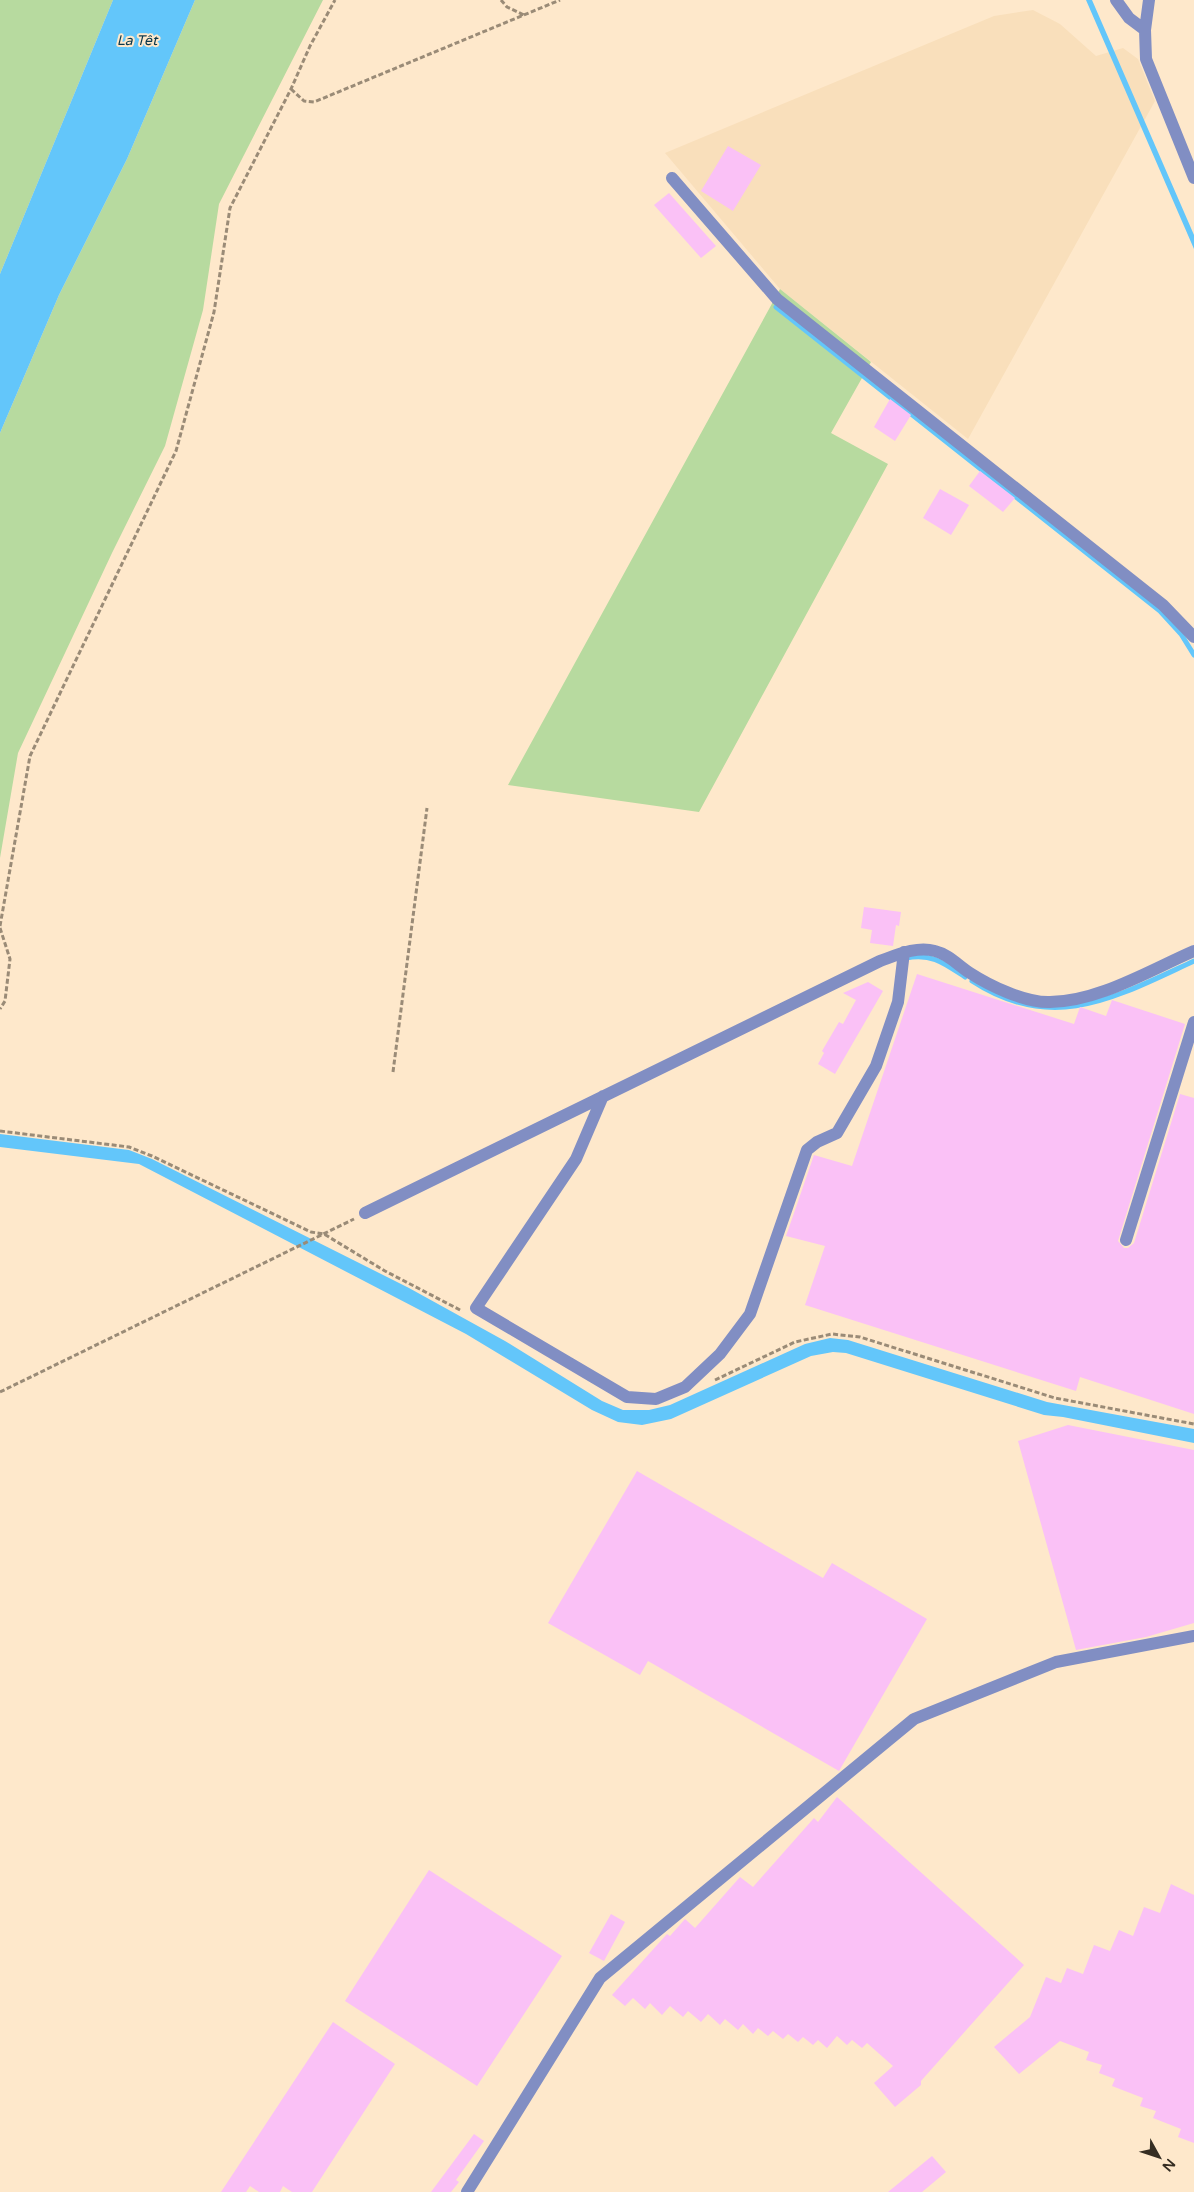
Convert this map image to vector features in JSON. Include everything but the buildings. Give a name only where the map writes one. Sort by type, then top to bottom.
[{"type":"street","points":[[1116,0],[1129,18],[1145,30]]},
{"type":"street","points":[[1149,0],[1145,30],[1146,59],[1194,178]]},
{"type":"street","points":[[672,178],[777,299],[1163,605],[1194,637]]},
{"type":"street","points":[[365,1213],[880,961],[904,952],[919,949],[934,950],[944,954],[990,985],[1014,995],[1046,1003],[1091,996],[1194,951]]},
{"type":"street","points":[[604,1096],[576,1159],[476,1308],[627,1397],[656,1399],[686,1387],[720,1354],[750,1314],[807,1150],[817,1142],[837,1133],[876,1066],[898,1002],[904,952]]},
{"type":"street","points":[[1126,1240],[1194,1022]]},
{"type":"street","points":[[467,2192],[600,1978],[914,1719],[1056,1662],[1194,1636]]},
{"type":"path","points":[[0,1009],[5,1001],[10,960],[0,927],[30,756],[176,450],[214,312],[230,208],[291,88],[310,46],[335,0]]},
{"type":"path","points":[[501,0],[507,7],[524,15]]},
{"type":"path","points":[[291,88],[304,101],[314,102],[560,0]]},
{"type":"path","points":[[393,1072],[427,808]]},
{"type":"path","points":[[0,1131],[129,1147],[152,1156],[311,1232],[324,1234],[385,1271],[466,1313]]},
{"type":"path","points":[[0,1392],[365,1213]]},
{"type":"path","points":[[708,1384],[795,1342],[832,1334],[860,1337],[1055,1398],[1194,1424]]},
{"type":"shaded area","points":[[1033,10],[1060,24],[1096,56],[1123,48],[1138,59],[1155,101],[968,439],[780,289],[665,153],[994,16]]},
{"type":"green space","points":[[0,0],[113,0],[0,274]]},
{"type":"green space","points":[[195,0],[323,0],[219,204],[203,310],[165,446],[112,553],[18,753],[0,858],[0,433],[59,295],[127,159]]},
{"type":"green space","points":[[780,289],[871,362],[831,433],[888,464],[699,812],[508,785]]},
{"type":"water","name":"La Têt","points":[[113,0],[195,0],[127,159],[59,295],[0,433],[0,274]]},
{"type":"water","points":[[1086,0],[1092,0],[1194,235],[1194,249]]},
{"type":"water","points":[[0,1134],[129,1150],[152,1159],[409,1288],[505,1341],[602,1401],[623,1410],[649,1410],[670,1405],[805,1344],[830,1338],[848,1340],[1047,1402],[1194,1429],[1194,1443],[1063,1417],[1044,1415],[846,1353],[833,1352],[811,1356],[671,1419],[642,1425],[618,1422],[592,1410],[466,1334],[139,1164],[0,1147]]},
{"type":"waterway","points":[[776,307],[1160,611],[1181,634],[1194,655]]},
{"type":"waterway","points":[[906,958],[931,958],[965,977]]},
{"type":"waterway","points":[[972,981],[1002,997],[1030,1005],[1057,1007],[1084,1004],[1111,997],[1138,987],[1194,961]]}]
